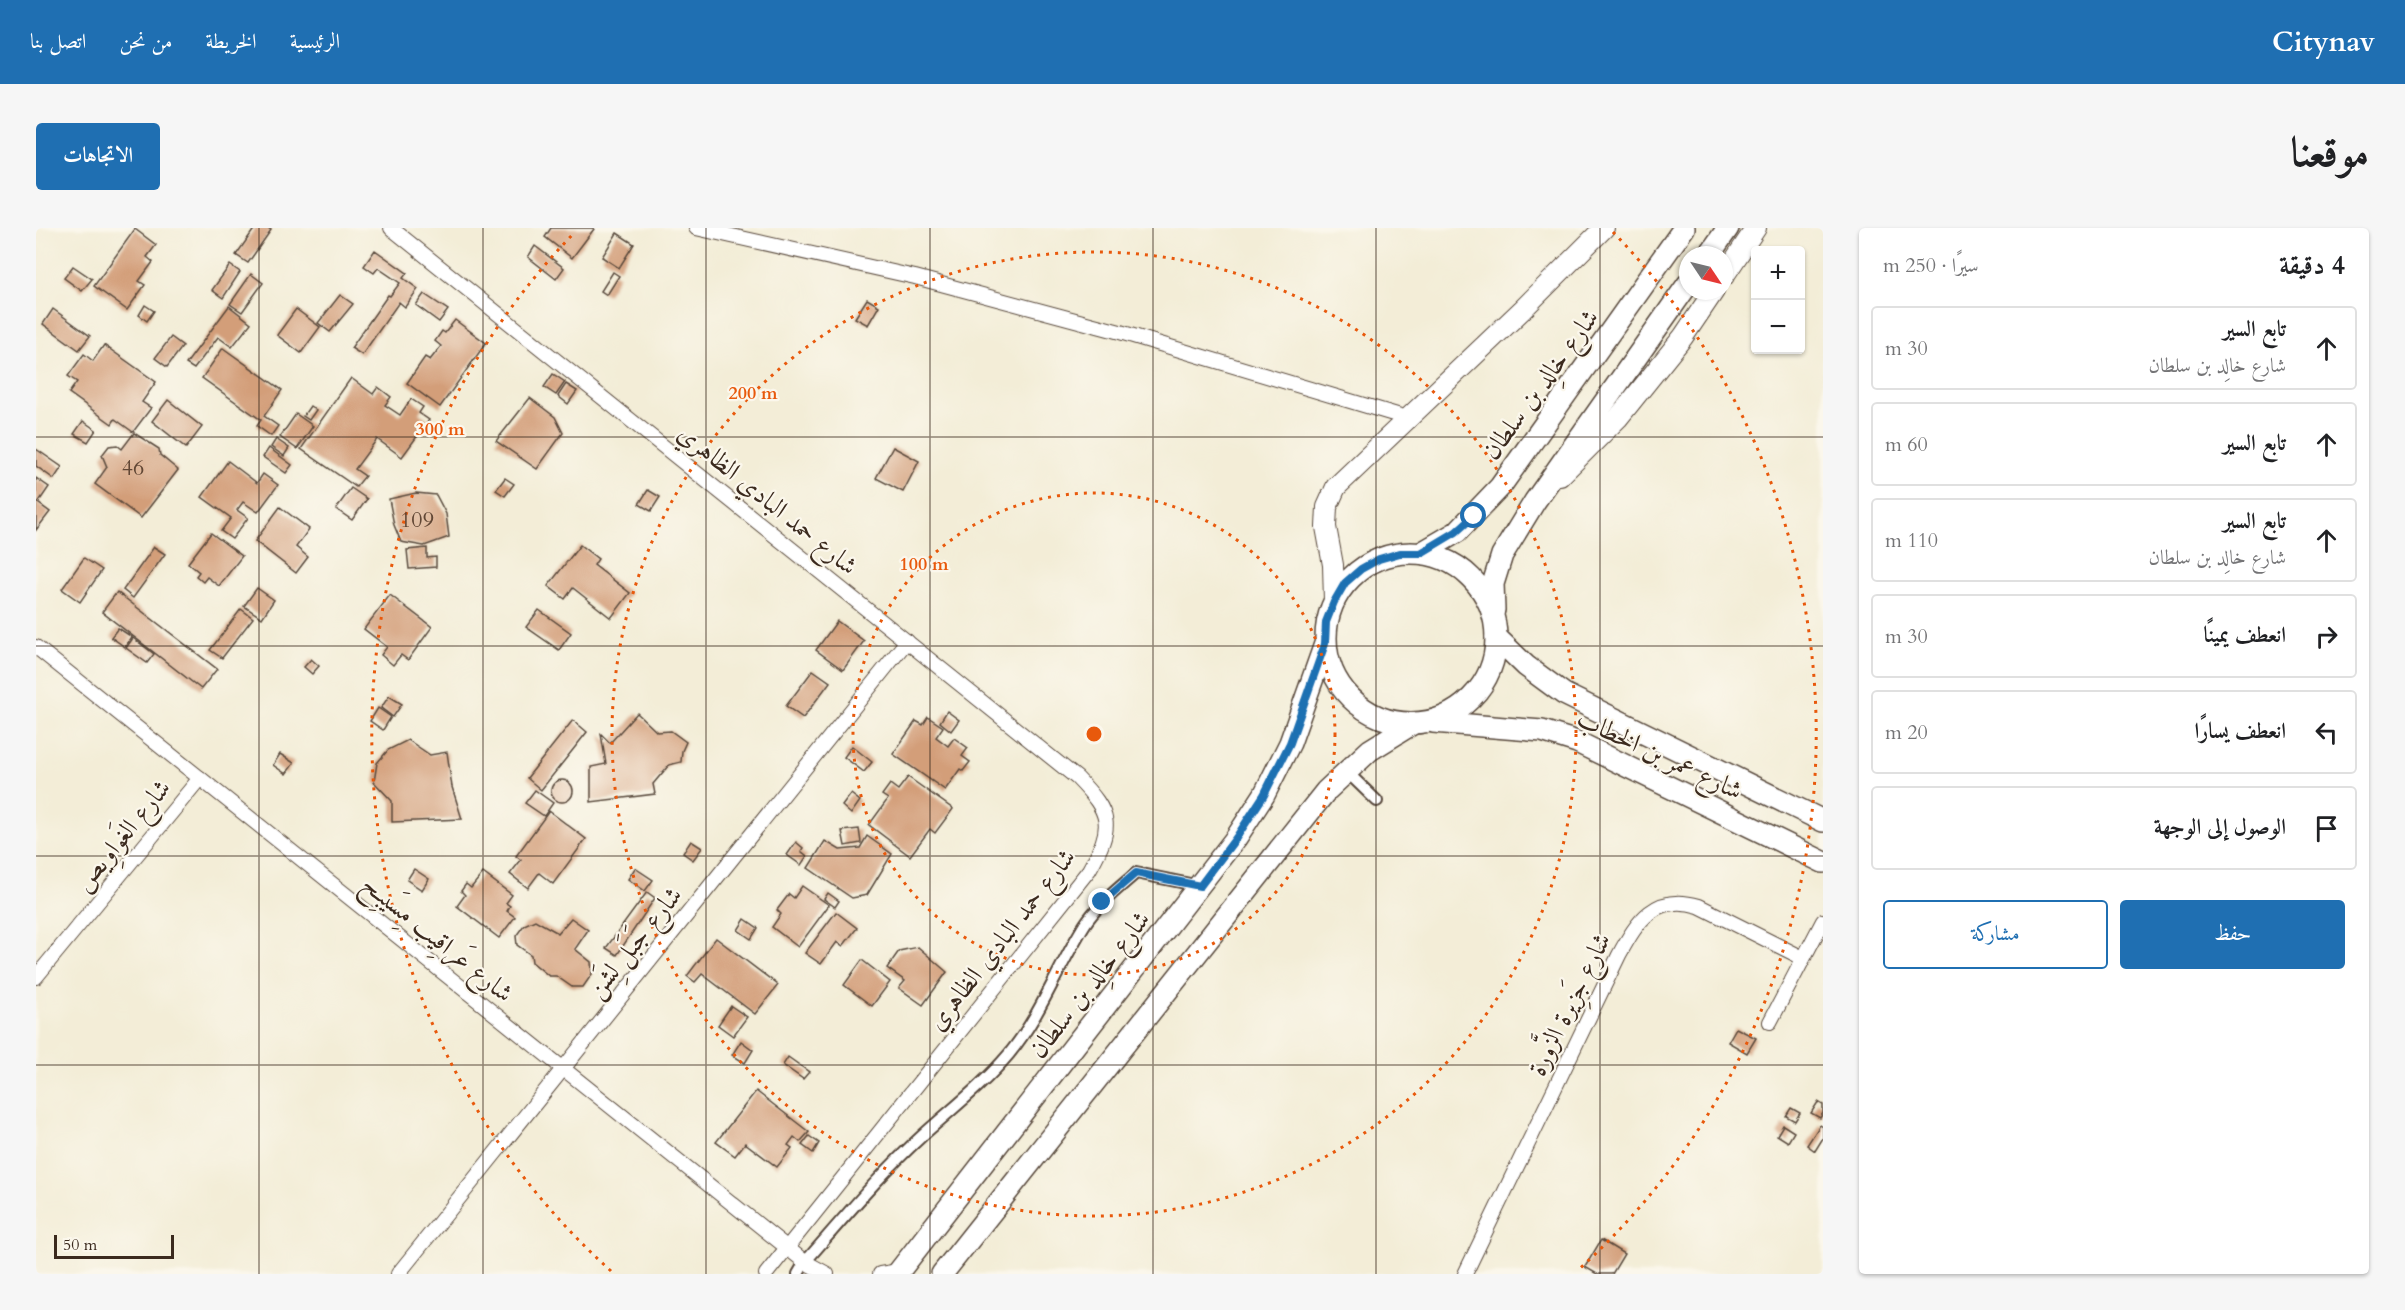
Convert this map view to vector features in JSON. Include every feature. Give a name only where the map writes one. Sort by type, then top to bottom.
[{"type":"main road","points":[[1334,602],[1333,565],[1326,527],[1327,507],[1336,487],[1522,310],[1604,228]]},
{"type":"main road","name":"شارع خالِد بن سلطان","points":[[1421,553],[1456,532],[1500,488],[1684,228]]},
{"type":"main road","points":[[1715,246],[1728,228]]},
{"type":"main road","points":[[1733,262],[1756,228]]},
{"type":"main road","points":[[942,1274],[1326,791],[1370,750],[1421,723],[1451,714],[1470,700],[1484,682],[1493,660],[1495,628],[1493,584],[1502,555],[1535,501],[1679,297]]},
{"type":"main road","points":[[1535,501],[1618,418],[1683,337],[1708,300]]},
{"type":"main road","points":[[1421,723],[1386,721],[1363,710],[1344,692],[1331,670],[1325,644],[1326,622],[1345,583],[1361,569],[1379,559],[1400,553],[1421,553],[1442,558],[1460,568],[1476,582],[1487,600],[1495,628]]},
{"type":"main road","name":"شارع عمر بن الخطاب","points":[[1495,628],[1526,666],[1564,694],[1823,821]]},
{"type":"main road","name":"شارع خالِد بن سلطان","points":[[892,1273],[1236,838],[1264,795],[1290,743],[1325,644]]},
{"type":"main road","name":"شارع عمر بن الخطاب","points":[[1421,723],[1542,731],[1577,742],[1823,862]]},
{"type":"street","name":"شارع حمد البادي الظاهري","points":[[391,228],[1077,778],[1093,794],[1104,810],[1106,827],[1103,845],[1089,870],[766,1274]]},
{"type":"street","points":[[696,228],[915,277],[1086,323],[1407,418]]},
{"type":"street","name":"شارع جَبَل لِشَن","points":[[398,1274],[907,641]]},
{"type":"street","name":"شارع عَراقِيب مِسَيبِح","points":[[36,647],[787,1247],[807,1269],[827,1274]]},
{"type":"street","points":[[1346,771],[1377,801]]},
{"type":"street","name":"شارع الغَواوِيص","points":[[36,978],[200,778]]},
{"type":"street","points":[[807,1269],[859,1199],[922,1136],[976,1090],[1010,1052],[1049,993],[1086,923],[1102,902],[1136,873],[1200,886]]},
{"type":"street","name":"شارع جَزِيرة الزَّورة","points":[[1465,1274],[1619,955],[1632,931],[1650,913],[1667,903],[1683,902],[1699,906],[1803,958]]},
{"type":"street","points":[[1770,1022],[1823,921]]},
{"type":"building","points":[[255,228],[271,230],[248,263],[236,255]]},
{"type":"building","points":[[551,228],[594,229],[572,258],[545,237]]},
{"type":"building","points":[[135,229],[156,245],[147,257],[153,262],[139,281],[145,285],[127,310],[94,286]]},
{"type":"building","points":[[617,233],[634,244],[619,268],[602,257]]},
{"type":"building","points":[[535,246],[564,268],[556,279],[528,257]]},
{"type":"building","points":[[375,250],[407,273],[403,278],[418,289],[405,307],[399,302],[362,355],[351,348],[388,295],[390,296],[400,283],[378,268],[374,273],[364,266]]},
{"type":"building","points":[[230,265],[240,272],[223,298],[212,290]]},
{"type":"building","points":[[73,266],[92,279],[82,291],[64,278]]},
{"type":"building","points":[[613,272],[619,276],[607,295],[601,291]]},
{"type":"building","points":[[251,274],[263,283],[242,312],[230,304]]},
{"type":"building","points":[[424,294],[448,310],[439,322],[416,305]]},
{"type":"building","points":[[340,295],[353,304],[330,332],[318,323]]},
{"type":"building","points":[[867,299],[879,306],[868,325],[855,318]]},
{"type":"building","points":[[145,305],[154,311],[147,321],[139,315]]},
{"type":"building","points":[[229,306],[251,323],[232,347],[218,337],[194,369],[186,364]]},
{"type":"building","points":[[53,309],[90,336],[79,350],[43,324]]},
{"type":"building","points":[[296,309],[320,327],[301,353],[277,335]]},
{"type":"building","points":[[455,320],[486,343],[440,407],[407,383],[425,357],[430,360],[441,346],[435,341],[442,331],[445,333]]},
{"type":"building","points":[[171,337],[183,346],[167,367],[155,358]]},
{"type":"building","points":[[104,345],[156,382],[142,402],[151,408],[133,432],[115,419],[112,424],[69,393],[77,382],[68,376],[84,354],[93,361]]},
{"type":"building","points":[[223,348],[282,390],[264,416],[278,426],[271,436],[257,426],[261,420],[202,378]]},
{"type":"building","points":[[553,374],[565,382],[556,395],[544,387]]},
{"type":"building","points":[[351,378],[373,394],[378,387],[391,397],[385,405],[400,415],[411,399],[423,407],[419,413],[429,420],[402,457],[377,439],[355,469],[365,476],[356,487],[301,449]]},
{"type":"building","points":[[566,384],[577,391],[568,404],[558,396]]},
{"type":"building","points":[[530,398],[555,417],[563,433],[537,469],[496,441]]},
{"type":"building","points":[[168,400],[202,427],[186,448],[152,421]]},
{"type":"building","points":[[310,406],[316,410],[309,420],[303,416]]},
{"type":"building","points":[[296,414],[313,426],[297,449],[280,437]]},
{"type":"building","points":[[83,421],[96,430],[88,442],[74,434]]},
{"type":"building","points":[[134,433],[159,449],[160,455],[178,470],[141,518],[95,484],[107,467],[102,455],[109,446],[117,445],[122,449]]},
{"type":"building","points":[[276,439],[289,448],[284,456],[271,447]]},
{"type":"building","points":[[893,447],[919,461],[903,492],[876,478]]},
{"type":"building","points":[[269,448],[292,465],[286,473],[263,457]]},
{"type":"building","points":[[36,449],[62,467],[54,479],[36,466]]},
{"type":"building","points":[[228,461],[257,483],[263,474],[278,485],[258,512],[243,502],[237,510],[248,518],[232,539],[221,531],[231,518],[202,497]]},
{"type":"building","points":[[36,478],[49,487],[38,503],[50,512],[36,530]]},
{"type":"building","points":[[505,478],[514,484],[505,496],[496,490]]},
{"type":"building","points":[[351,488],[367,499],[352,520],[336,509]]},
{"type":"building","points":[[648,490],[660,497],[651,511],[639,504]]},
{"type":"building","points":[[416,493],[436,495],[446,514],[449,537],[424,546],[401,542],[394,525],[389,499]]},
{"type":"building","points":[[280,507],[309,529],[296,547],[308,557],[296,573],[255,541]]},
{"type":"building","points":[[211,533],[242,556],[219,586],[207,577],[203,582],[196,576],[199,572],[188,563]]},
{"type":"building","points":[[580,545],[598,559],[594,565],[630,593],[611,618],[573,588],[565,599],[548,586]]},
{"type":"building","points":[[154,547],[165,554],[133,598],[123,590]]},
{"type":"building","points":[[427,548],[427,558],[436,557],[436,567],[409,569],[407,550]]},
{"type":"building","points":[[84,558],[102,570],[80,602],[62,589]]},
{"type":"building","points":[[257,588],[274,600],[262,618],[244,606]]},
{"type":"building","points":[[117,592],[217,669],[201,689],[102,612]]},
{"type":"building","points":[[390,595],[432,627],[408,660],[401,655],[393,665],[381,655],[387,647],[364,629]]},
{"type":"building","points":[[241,609],[253,618],[222,658],[210,650]]},
{"type":"building","points":[[539,610],[571,633],[559,650],[526,627]]},
{"type":"building","points":[[837,621],[864,641],[843,670],[816,650]]},
{"type":"building","points":[[118,628],[132,637],[125,647],[111,637]]},
{"type":"building","points":[[133,638],[154,654],[147,663],[126,648]]},
{"type":"building","points":[[311,659],[319,666],[312,674],[304,667]]},
{"type":"building","points":[[813,670],[830,682],[803,718],[786,706]]},
{"type":"building","points":[[389,696],[402,704],[393,717],[381,708]]},
{"type":"building","points":[[378,708],[391,717],[383,730],[370,721]]},
{"type":"building","points":[[947,711],[959,720],[951,731],[940,722]]},
{"type":"building","points":[[637,713],[657,732],[671,731],[686,742],[681,762],[669,765],[653,784],[655,794],[591,802],[591,767],[606,764],[601,734],[610,743]]},
{"type":"building","points":[[928,717],[943,727],[936,737],[948,746],[954,738],[968,748],[962,756],[970,762],[963,771],[960,769],[945,790],[893,754],[916,721],[923,725]]},
{"type":"building","points":[[573,720],[587,732],[541,790],[527,778]]},
{"type":"building","points":[[408,740],[430,755],[447,752],[452,787],[462,819],[392,822],[392,801],[374,782],[377,763],[388,750]]},
{"type":"building","points":[[852,746],[872,762],[864,772],[844,757]]},
{"type":"building","points":[[280,754],[294,763],[286,774],[273,765]]},
{"type":"building","points":[[908,777],[953,809],[935,833],[930,829],[910,856],[869,825],[888,799],[882,795],[890,784],[898,790]]},
{"type":"building","points":[[562,780],[570,783],[573,791],[570,799],[562,802],[554,799],[551,791],[554,783]]},
{"type":"building","points":[[535,790],[553,803],[544,816],[525,803]]},
{"type":"building","points":[[851,794],[860,801],[851,814],[842,806]]},
{"type":"building","points":[[549,811],[586,839],[553,884],[539,873],[528,888],[510,874],[521,860],[516,856]]},
{"type":"building","points":[[859,829],[861,843],[845,846],[842,831]]},
{"type":"building","points":[[867,836],[892,854],[867,895],[852,898],[808,868],[825,841],[840,850],[860,848]]},
{"type":"building","points":[[691,841],[702,848],[693,860],[683,853]]},
{"type":"building","points":[[796,842],[807,856],[801,865],[787,855]]},
{"type":"building","points":[[635,868],[653,880],[645,891],[628,879]]},
{"type":"building","points":[[414,869],[429,879],[422,890],[407,880]]},
{"type":"building","points":[[483,873],[512,895],[506,903],[510,906],[507,911],[515,917],[499,938],[457,906],[465,895],[461,891],[466,884],[471,888]]},
{"type":"building","points":[[802,886],[829,905],[798,947],[772,927],[781,914],[777,910],[789,894],[794,898]]},
{"type":"building","points":[[647,892],[655,898],[617,955],[606,948]]},
{"type":"building","points":[[828,893],[839,901],[835,907],[824,899]]},
{"type":"building","points":[[836,912],[857,928],[843,946],[837,942],[821,964],[805,953]]},
{"type":"building","points":[[571,918],[588,930],[575,949],[591,962],[592,974],[583,987],[572,987],[556,976],[549,976],[532,962],[531,955],[517,945],[516,936],[524,925],[535,920],[558,933]]},
{"type":"building","points":[[745,919],[758,928],[751,939],[738,930]]},
{"type":"building","points":[[716,938],[778,985],[755,1014],[702,974],[695,982],[687,976]]},
{"type":"building","points":[[918,947],[947,972],[923,1005],[899,988],[905,981],[887,968],[899,951]]},
{"type":"building","points":[[862,960],[890,982],[872,1006],[844,985]]},
{"type":"building","points":[[731,1006],[747,1017],[733,1036],[718,1025]]},
{"type":"building","points":[[1736,1028],[1756,1038],[1747,1053],[1728,1042]]},
{"type":"building","points":[[741,1041],[753,1050],[745,1063],[732,1055]]},
{"type":"building","points":[[788,1057],[809,1072],[803,1079],[783,1065]]},
{"type":"building","points":[[756,1091],[809,1132],[800,1142],[794,1137],[788,1145],[792,1148],[777,1167],[745,1143],[735,1156],[716,1142]]},
{"type":"building","points":[[1818,1102],[1823,1105],[1820,1118],[1811,1113]]},
{"type":"building","points":[[1791,1108],[1800,1113],[1795,1121],[1786,1116]]},
{"type":"building","points":[[1783,1125],[1794,1132],[1788,1142],[1777,1135]]},
{"type":"building","points":[[1820,1125],[1823,1127],[1823,1138],[1815,1151],[1807,1145]]},
{"type":"building","points":[[809,1136],[819,1143],[813,1153],[802,1145]]},
{"type":"building","points":[[1601,1240],[1624,1254],[1612,1274],[1597,1274],[1585,1267]]},
{"type":"route","points":[[1102,902],[1136,873],[1200,886],[1236,838],[1264,795],[1290,743],[1325,644],[1326,622],[1345,583],[1361,569],[1379,559],[1400,553],[1421,553],[1456,532],[1474,516]]}]
